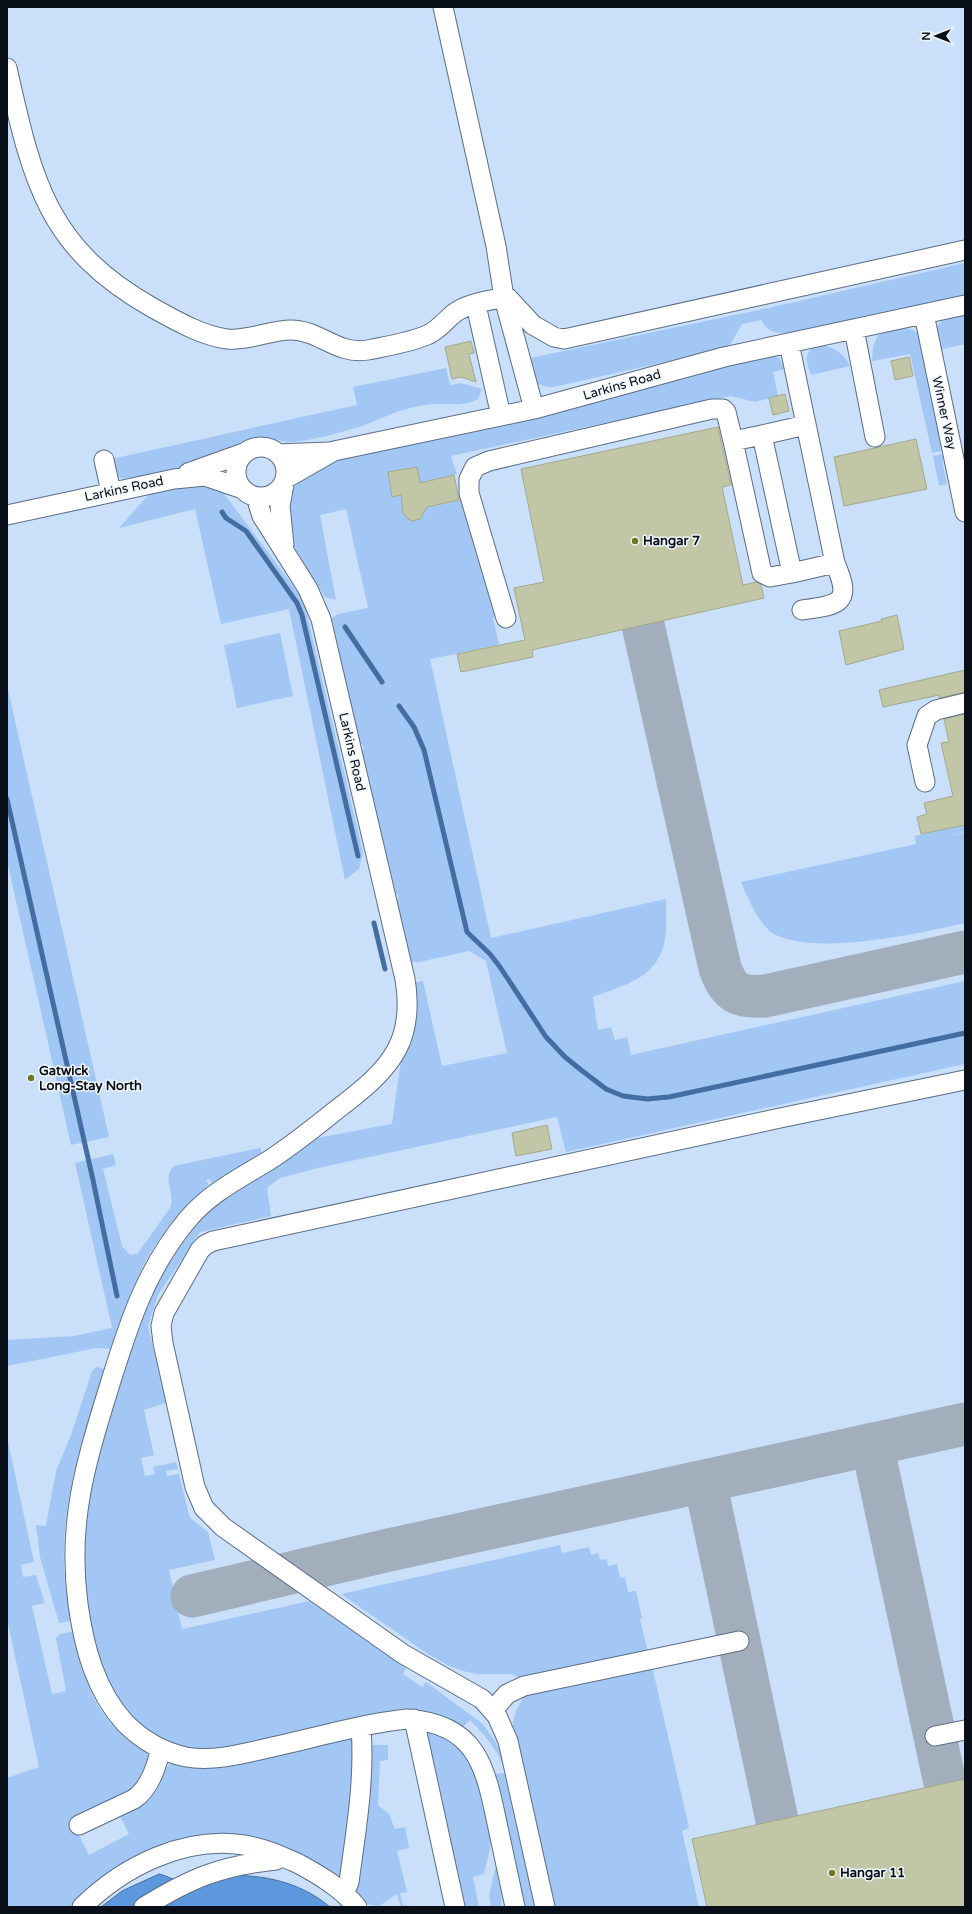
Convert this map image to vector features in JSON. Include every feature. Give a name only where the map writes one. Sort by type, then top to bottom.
[{"type":"lane","points":[[443,7],[496,246],[504,298],[534,409]]},
{"type":"lane","points":[[7,68],[31,165],[43,195],[60,227],[81,255],[105,277],[128,293],[162,313],[203,332],[226,338],[296,330],[314,336],[345,350],[359,351],[427,335],[456,312],[504,298],[511,300],[533,325],[554,337],[564,339],[965,250]]},
{"type":"lane","points":[[476,305],[501,416]]},
{"type":"lane","name":"Larkins Road","points":[[285,479],[334,451],[534,409],[724,357],[965,305]]},
{"type":"lane","name":"Winner Way","points":[[924,314],[965,512]]},
{"type":"lane","points":[[854,330],[876,437]]},
{"type":"lane","points":[[789,343],[835,564],[843,581],[842,596],[838,601],[831,605],[802,610]]},
{"type":"lane","points":[[506,618],[469,493],[469,480],[475,467],[489,461],[712,409],[723,409],[726,412],[762,573],[770,577],[835,564]]},
{"type":"lane","points":[[733,441],[806,425]]},
{"type":"lane","points":[[762,434],[792,573]]},
{"type":"lane","points":[[174,479],[258,447],[266,447],[278,454],[284,463],[286,471],[280,506],[281,529],[285,552]]},
{"type":"lane","points":[[278,454],[334,451]]},
{"type":"lane","points":[[244,453],[239,459],[235,474],[248,493],[270,496],[277,492],[285,479]]},
{"type":"lane","points":[[99,461],[106,494]]},
{"type":"lane","name":"Larkins Road","points":[[7,515],[174,479],[205,476],[248,493],[308,589],[322,619],[407,994],[406,1021],[399,1046],[395,1053],[367,1085],[272,1159],[215,1193],[192,1215],[159,1258],[140,1295],[127,1330],[81,1485],[74,1533],[75,1578],[79,1611],[88,1656],[104,1695],[129,1726],[147,1742],[161,1749],[186,1757],[215,1758],[248,1753],[361,1727],[401,1720],[414,1719],[433,1723],[453,1731],[465,1741],[478,1756],[485,1771],[515,1907]]},
{"type":"lane","points":[[925,782],[917,745],[927,716],[936,710],[965,703]]},
{"type":"lane","points":[[545,1907],[511,1752],[504,1729],[493,1710],[473,1693],[403,1654],[223,1527],[204,1508],[195,1487],[161,1330],[162,1316],[168,1303],[202,1246],[213,1241],[780,1118],[965,1080]]},
{"type":"lane","points":[[493,1710],[507,1694],[524,1686],[739,1641]]},
{"type":"lane","points":[[414,1719],[455,1907]]},
{"type":"lane","points":[[345,1892],[349,1882],[362,1778],[363,1755],[361,1727]]},
{"type":"lane","points":[[935,1736],[965,1730]]},
{"type":"lane","points":[[79,1825],[142,1793],[150,1781],[161,1749]]},
{"type":"lane","points":[[82,1907],[105,1887],[153,1858],[175,1851],[210,1844],[231,1844],[256,1847],[281,1856],[319,1875],[345,1892],[357,1907]]},
{"type":"lane","points":[[144,1907],[180,1885],[211,1873],[237,1865],[276,1860],[281,1856]]},
{"type":"shaded area","points":[[7,7],[965,7],[965,1907],[7,1907]]},
{"type":"shaded area","points":[[965,263],[965,296],[788,333],[772,331],[766,327],[761,320],[742,324],[731,343],[723,349],[558,386],[552,387],[540,385],[534,381],[526,359],[768,308]]},
{"type":"shaded area","points":[[965,313],[965,344],[938,350],[936,328],[945,319]]},
{"type":"shaded area","points":[[907,328],[919,333],[944,450],[932,453],[910,354],[872,361],[873,346],[878,335],[895,329]]},
{"type":"shaded area","points":[[817,345],[828,346],[837,351],[844,357],[850,366],[811,375],[807,358],[809,351]]},
{"type":"shaded area","points":[[772,355],[779,358],[785,369],[773,372],[778,396],[755,402],[731,396],[451,456],[457,474],[443,478],[447,503],[464,499],[496,613],[493,618],[499,645],[430,659],[491,938],[666,899],[665,939],[656,963],[648,971],[628,984],[593,997],[598,1030],[611,1027],[615,1040],[627,1037],[631,1055],[965,981],[965,1064],[566,1152],[557,1117],[318,1168],[280,1178],[267,1188],[271,1216],[200,1232],[158,1295],[148,1326],[166,1403],[144,1410],[154,1455],[141,1458],[145,1476],[155,1474],[153,1467],[176,1462],[178,1469],[166,1471],[167,1476],[179,1474],[190,1518],[208,1532],[215,1560],[169,1570],[182,1629],[309,1601],[406,1668],[403,1674],[422,1687],[426,1682],[483,1724],[496,1743],[506,1764],[539,1907],[525,1907],[495,1774],[505,1773],[503,1766],[491,1744],[470,1720],[462,1728],[447,1719],[431,1713],[415,1710],[397,1710],[233,1748],[208,1750],[187,1748],[168,1743],[144,1728],[124,1710],[98,1662],[84,1593],[84,1500],[141,1313],[165,1261],[196,1223],[215,1205],[317,1138],[392,1124],[401,1059],[411,1044],[415,1024],[416,982],[423,981],[442,1066],[507,1053],[486,961],[469,951],[419,962],[411,962],[408,959],[394,901],[399,899],[398,894],[393,895],[358,751],[364,749],[362,744],[357,745],[331,621],[332,618],[338,614],[368,608],[346,509],[320,515],[336,600],[325,597],[293,543],[289,512],[292,492],[296,483],[301,477],[327,461]]},
{"type":"shaded area","points":[[446,368],[450,385],[461,383],[482,389],[478,399],[472,402],[459,404],[432,404],[416,406],[362,426],[328,436],[301,441],[289,442],[265,437],[251,438],[225,452],[203,461],[155,475],[126,478],[117,477],[111,459],[357,405],[353,387]]},
{"type":"shaded area","points":[[943,454],[943,465],[947,484],[939,486],[933,456]]},
{"type":"shaded area","points":[[184,485],[206,485],[223,492],[299,594],[305,606],[363,853],[359,869],[345,880],[289,609],[221,624],[195,509],[119,528],[152,491]]},
{"type":"shaded area","points":[[280,633],[293,696],[237,708],[224,645]]},
{"type":"shaded area","points":[[7,685],[109,1137],[71,1145],[7,861]]},
{"type":"shaded area","points":[[965,825],[965,832],[950,836],[965,833],[965,923],[866,941],[811,943],[788,939],[771,932],[766,928],[757,916],[741,882],[916,844],[915,836]]},
{"type":"shaded area","points":[[260,1148],[262,1153],[212,1183],[209,1179],[206,1180],[209,1185],[172,1222],[147,1259],[137,1279],[119,1323],[111,1349],[96,1348],[7,1366],[7,1340],[74,1336],[112,1328],[75,1163],[113,1154],[116,1165],[103,1169],[122,1246],[132,1255],[138,1253],[170,1208],[171,1198],[169,1175],[170,1170],[174,1166]]},
{"type":"shaded area","points":[[96,1367],[105,1369],[88,1422],[74,1474],[65,1527],[65,1582],[72,1621],[59,1623],[40,1557],[36,1525],[46,1526],[56,1471],[71,1435],[92,1371]]},
{"type":"shaded area","points":[[7,1437],[34,1562],[21,1565],[23,1577],[36,1575],[45,1603],[32,1606],[52,1694],[66,1691],[56,1638],[60,1634],[75,1631],[80,1657],[92,1694],[98,1706],[115,1727],[139,1745],[150,1757],[143,1785],[72,1821],[89,1855],[129,1834],[118,1812],[170,1764],[350,1738],[357,1744],[342,1876],[340,1878],[300,1861],[193,1843],[76,1907],[7,1907],[7,1778],[39,1767],[7,1619]]},
{"type":"shaded area","points":[[560,1545],[562,1553],[589,1547],[591,1555],[598,1553],[600,1560],[607,1559],[608,1566],[617,1564],[620,1578],[625,1577],[628,1592],[636,1591],[642,1618],[640,1619],[648,1652],[523,1680],[512,1674],[476,1674],[449,1666],[428,1654],[341,1594]]},
{"type":"shaded area","points":[[652,1666],[689,1828],[682,1831],[699,1907],[553,1907],[513,1729],[516,1710],[526,1694]]},
{"type":"shaded area","points":[[427,1731],[441,1736],[461,1751],[474,1772],[478,1784],[490,1828],[491,1838],[484,1874],[473,1877],[479,1907],[465,1907],[426,1740]]},
{"type":"shaded area","points":[[388,1745],[388,1760],[380,1761],[378,1805],[389,1814],[395,1829],[405,1827],[409,1848],[397,1851],[407,1892],[400,1893],[403,1906],[407,1905],[407,1907],[401,1907],[397,1894],[379,1906],[359,1903],[355,1883],[370,1746]]},
{"type":"shaded area","points":[[498,1866],[502,1884],[501,1907],[485,1907],[491,1905],[489,1895],[495,1869]]},
{"type":"shaded area","points":[[159,1874],[173,1879],[229,1875],[260,1877],[290,1884],[304,1890],[330,1907],[101,1907],[122,1891]]},
{"type":"building","points":[[471,341],[474,353],[469,354],[476,382],[461,377],[452,379],[445,347]]},
{"type":"building","points":[[909,357],[913,376],[895,380],[891,361]]},
{"type":"building","points":[[785,394],[789,411],[773,415],[769,398]]},
{"type":"building","name":"Hangar 7","points":[[718,427],[731,485],[722,487],[743,585],[756,582],[761,585],[764,598],[532,650],[533,657],[461,672],[457,654],[525,640],[514,588],[544,582],[521,469]]},
{"type":"building","points":[[916,439],[927,489],[844,506],[834,457]]},
{"type":"building","points":[[417,467],[420,483],[454,475],[459,500],[427,507],[420,519],[412,521],[403,513],[401,495],[392,497],[388,472]]},
{"type":"building","points":[[897,615],[904,649],[846,665],[839,631],[882,621],[881,619]]},
{"type":"building","points":[[965,670],[965,692],[939,698],[939,695],[883,707],[879,690]]},
{"type":"building","points":[[965,714],[965,825],[921,834],[917,817],[927,814],[924,803],[953,796],[941,743],[949,742],[944,719]]},
{"type":"building","points":[[547,1125],[552,1149],[516,1156],[512,1133]]},
{"type":"building","name":"Hangar 11","points":[[965,1779],[965,1907],[707,1907],[692,1839]]},
{"type":"waterway","points":[[222,512],[226,518],[246,531],[297,603],[302,615],[358,856]]},
{"type":"waterway","points":[[345,627],[382,682]]},
{"type":"waterway","points":[[399,706],[414,727],[424,750],[467,932],[490,954],[500,967],[546,1037],[565,1057],[606,1089],[623,1096],[647,1099],[669,1097],[965,1033]]},
{"type":"waterway","points":[[7,799],[93,1180],[117,1296]]},
{"type":"waterway","points":[[374,923],[385,969]]},
{"type":"taxiway","points":[[643,625],[720,968],[723,976],[731,988],[742,995],[765,996],[965,952]]},
{"type":"taxiway","points":[[192,1596],[389,1550],[965,1424]]},
{"type":"taxiway","points":[[872,1444],[945,1783]]},
{"type":"taxiway","points":[[705,1481],[777,1820]]},
{"type":"place","name":"Hangar 7","points":[[635,541]]},
{"type":"place","name":"Gatwick Long-Stay North","points":[[31,1078]]},
{"type":"place","name":"Hangar 11","points":[[832,1873]]}]
